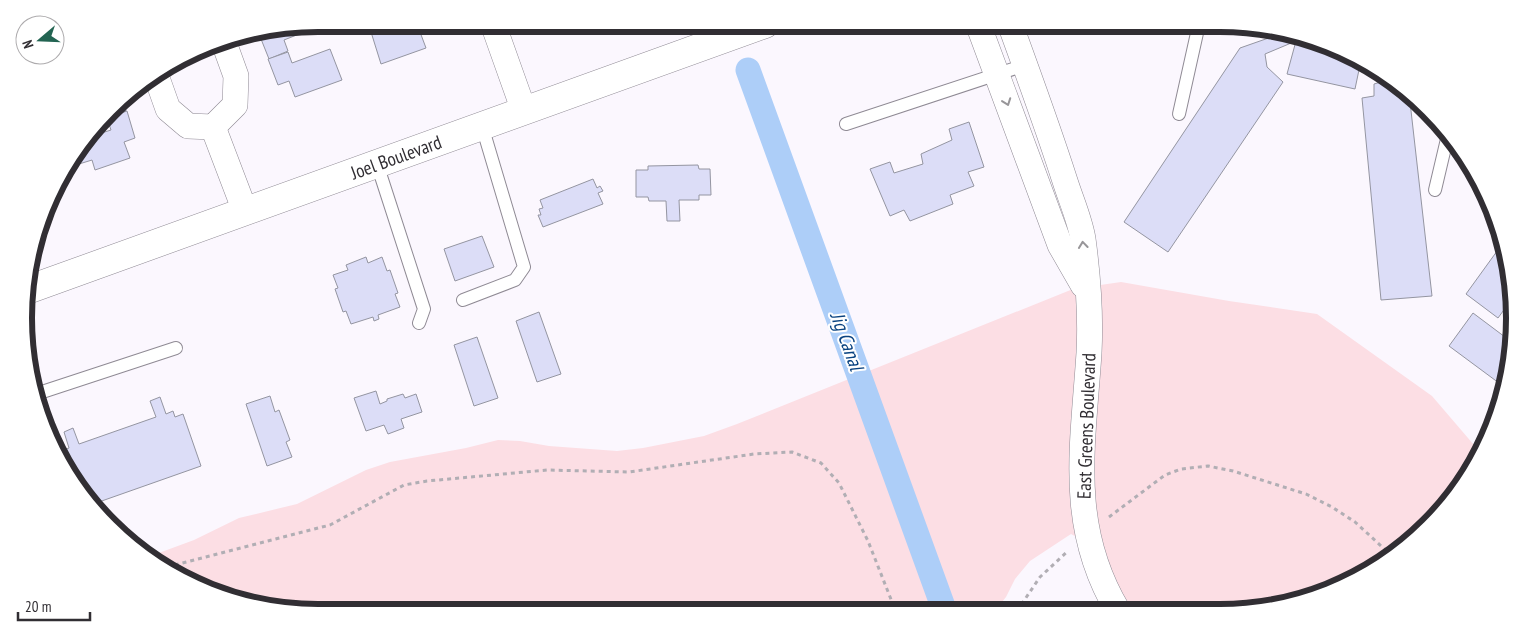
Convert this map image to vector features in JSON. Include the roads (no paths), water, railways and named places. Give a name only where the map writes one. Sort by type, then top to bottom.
[{"type":"main road","name":"Joel Boulevard","points":[[34,287],[743,32]]},
{"type":"street","points":[[496,32],[524,111]]},
{"type":"street","name":"East Greens Boulevard","points":[[981,32],[1060,245],[1088,293]]},
{"type":"street","name":"East Greens Boulevard","points":[[1013,32],[1050,135],[1083,237],[1088,293],[1089,350],[1081,476],[1088,534],[1096,565],[1105,589],[1114,604]]},
{"type":"street","points":[[158,83],[168,109],[188,126],[213,127],[235,105],[236,76],[226,48]]},
{"type":"street","points":[[213,127],[245,211]]},
{"type":"lane","points":[[1179,114],[1197,32]]},
{"type":"lane","points":[[846,124],[1025,65]]},
{"type":"lane","points":[[463,300],[515,280],[524,267],[482,126]]},
{"type":"lane","points":[[1435,190],[1446,143]]},
{"type":"lane","points":[[377,164],[424,309],[418,323]]},
{"type":"lane","points":[[42,392],[176,348]]},
{"type":"waterway","name":"Jig Canal","points":[[748,70],[942,604]]}]
